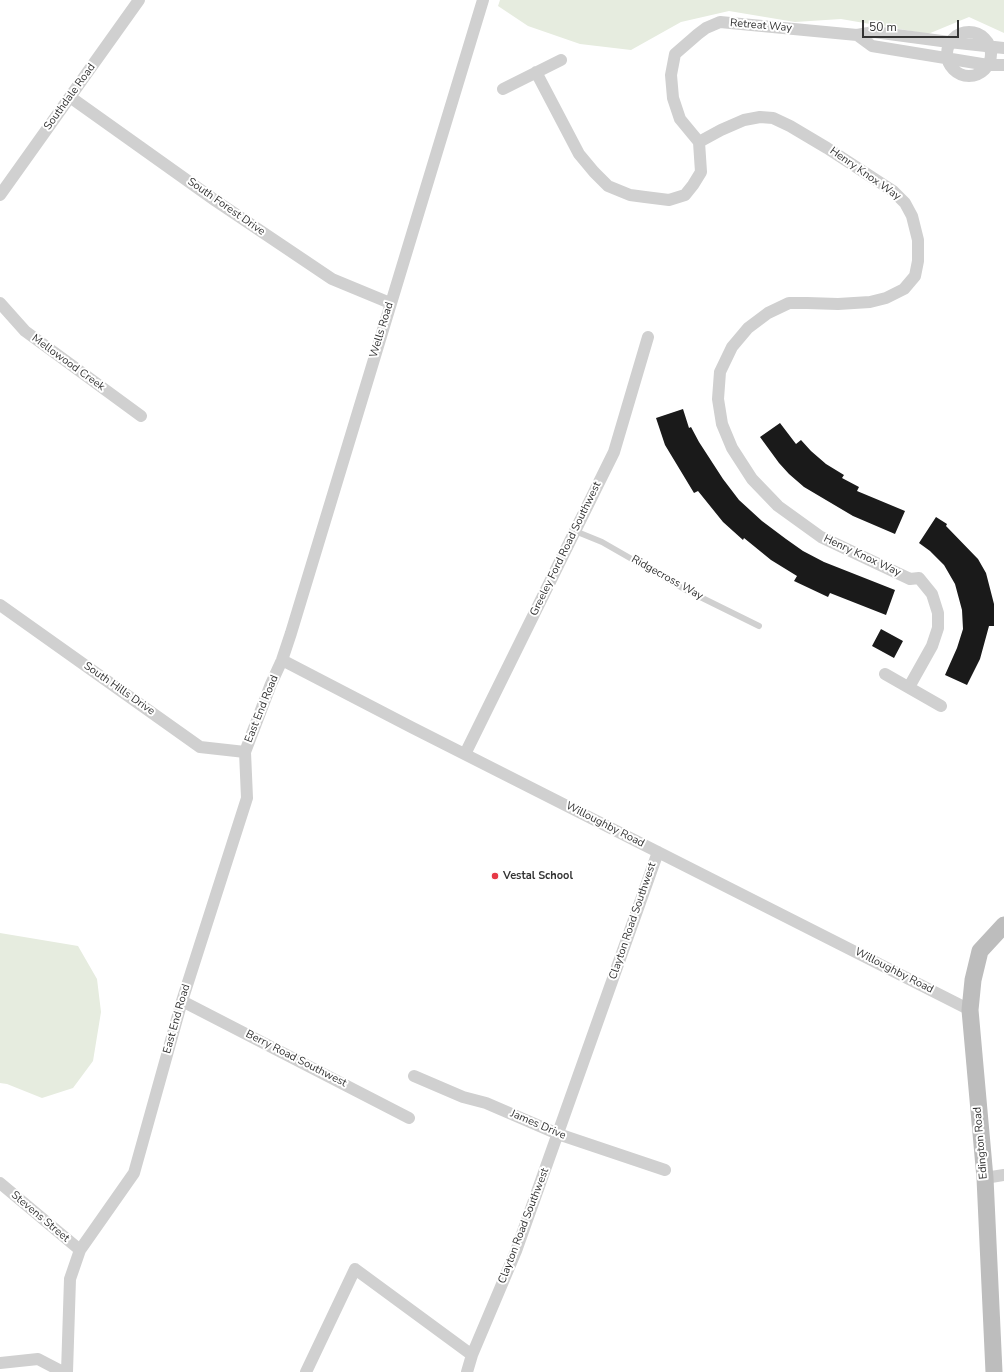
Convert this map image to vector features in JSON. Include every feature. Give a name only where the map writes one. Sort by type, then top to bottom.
[{"type":"street","name":"Southdale Road","points":[[0,195],[140,0]]},
{"type":"street","name":"Wells Road","points":[[282,660],[483,0]]},
{"type":"street","name":"Retreat Way","points":[[699,142],[680,119],[673,98],[671,75],[675,54],[702,31],[720,22],[857,35],[874,32],[949,42]]},
{"type":"street","points":[[946,59],[949,42],[958,34],[971,31],[986,39],[990,47],[991,56],[988,65]]},
{"type":"street","name":"Retreat Way","points":[[857,35],[872,46],[946,59],[1004,66]]},
{"type":"street","points":[[990,47],[1004,48]]},
{"type":"street","points":[[503,89],[561,60]]},
{"type":"street","points":[[536,72],[579,154],[608,186],[630,195],[669,200],[685,194],[701,172],[699,142]]},
{"type":"street","name":"South Forest Drive","points":[[70,97],[216,202],[332,280],[390,303]]},
{"type":"street","name":"Henry Knox Way","points":[[699,142],[744,120],[760,117],[773,118],[790,126],[827,148],[893,191],[905,203],[912,216],[918,240],[918,261],[915,276],[904,290],[886,298],[870,302],[838,304],[807,302],[789,303],[768,312],[748,328],[732,347],[720,372],[718,399],[722,424],[732,448],[752,479],[778,506],[821,537],[910,579],[919,578],[932,594],[938,613],[938,628],[932,646],[909,687]]},
{"type":"street","name":"Mellowood Creek","points":[[0,303],[25,331],[141,416]]},
{"type":"street","name":"Greeley Ford Road Southwest","points":[[465,754],[614,452],[648,337]]},
{"type":"street","name":"South Hills Drive","points":[[0,605],[200,747],[245,752]]},
{"type":"street","name":"East End Road","points":[[67,1372],[70,1279],[80,1250],[134,1173],[182,1000],[247,798],[245,752],[271,684],[282,660]]},
{"type":"street","name":"Willoughby Road","points":[[282,660],[970,1010]]},
{"type":"street","points":[[885,674],[941,706]]},
{"type":"street","name":"Clayton Road Southwest","points":[[467,1372],[472,1355],[516,1251],[658,852]]},
{"type":"street","name":"Edington Road","points":[[994,1372],[984,1178],[970,1010],[972,980],[980,951],[1004,925]]},
{"type":"street","name":"Berry Road Southwest","points":[[182,1000],[409,1118]]},
{"type":"street","name":"James Drive","points":[[414,1076],[463,1097],[486,1103],[558,1134],[665,1170]]},
{"type":"street","points":[[984,1178],[1004,1175]]},
{"type":"street","name":"Stevens Street","points":[[0,1183],[80,1250]]},
{"type":"street","points":[[306,1372],[355,1269],[472,1355]]},
{"type":"street","points":[[0,1363],[38,1359],[64,1372]]},
{"type":"lane","name":"Ridgecross Way","points":[[575,531],[602,542],[684,589],[759,626]]},
{"type":"shaded area","points":[[500,0],[1004,0],[1004,33],[969,17],[928,34],[841,19],[795,22],[729,11],[681,22],[631,50],[580,44],[528,26],[498,6]]},
{"type":"shaded area","points":[[0,933],[78,946],[97,979],[101,1012],[93,1061],[73,1088],[42,1098],[7,1084],[0,1083]]},
{"type":"building","points":[[683,409],[689,428],[691,427],[723,479],[739,500],[762,521],[803,551],[824,562],[895,590],[886,615],[830,593],[828,597],[794,581],[797,576],[771,560],[744,538],[743,540],[723,522],[698,491],[694,493],[665,445],[656,418]]},
{"type":"building","points":[[780,423],[796,444],[801,440],[826,464],[844,475],[842,478],[859,487],[857,491],[905,511],[895,534],[853,516],[804,487],[789,474],[760,437]]},
{"type":"building","points":[[936,517],[947,524],[946,526],[978,559],[986,573],[994,604],[994,626],[989,626],[980,659],[967,685],[945,675],[957,648],[963,629],[962,610],[955,584],[944,565],[930,551],[919,543]]},
{"type":"building","points":[[881,629],[903,641],[894,658],[872,646]]},
{"type":"place","name":"Vestal School","points":[[495,876]]}]
